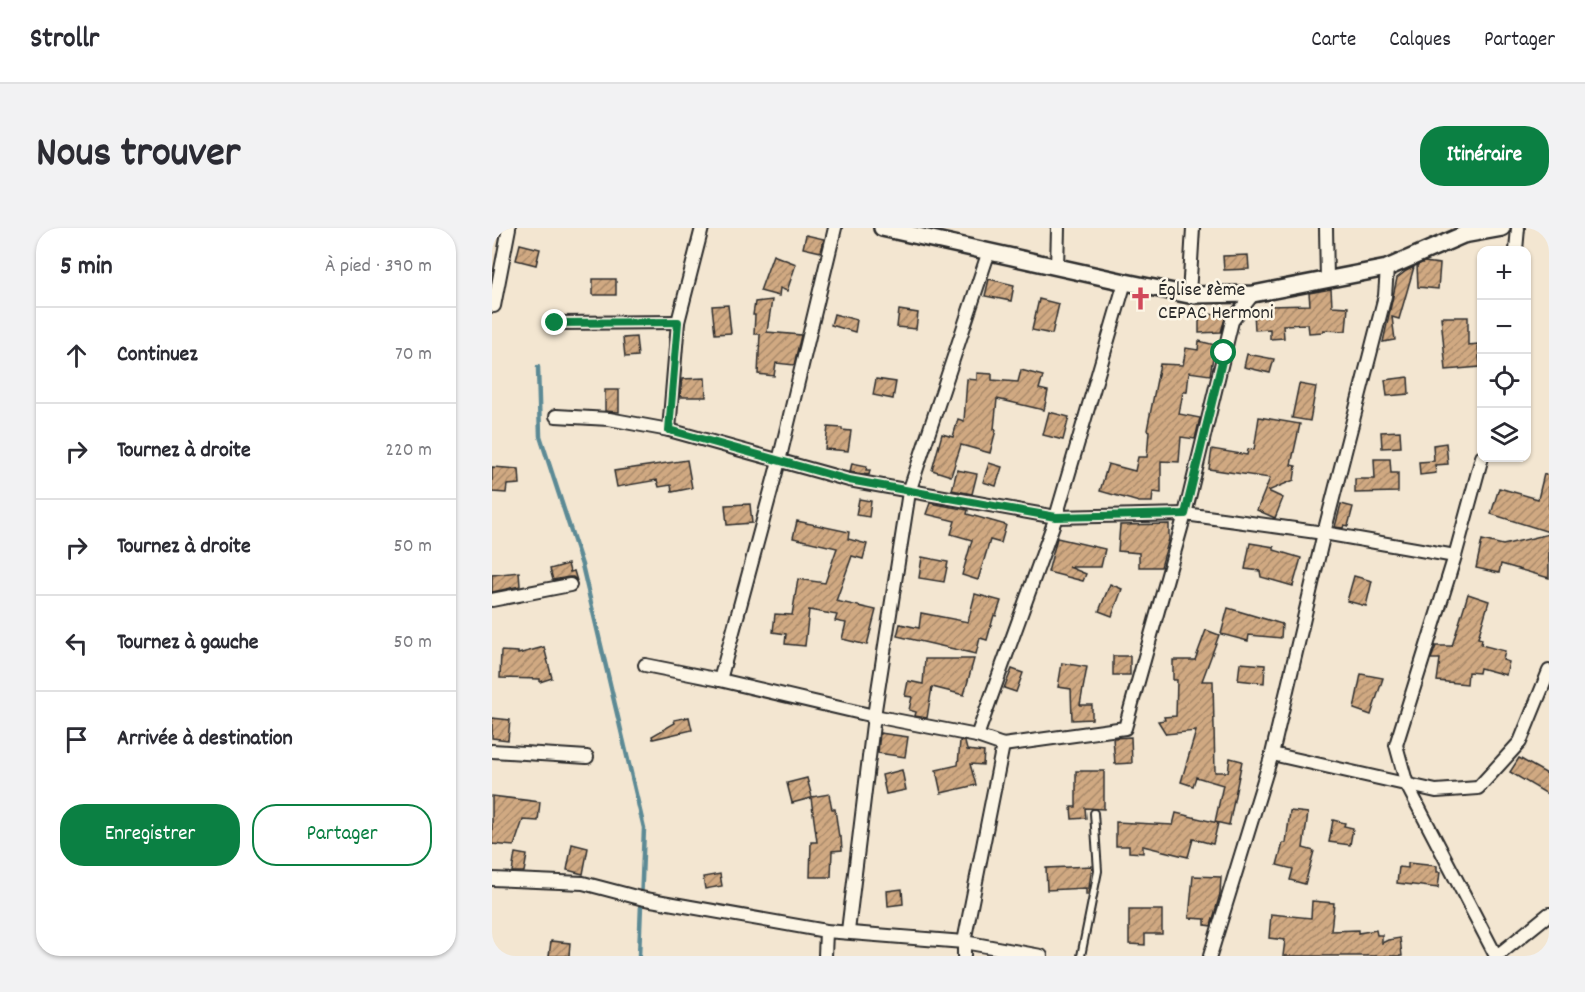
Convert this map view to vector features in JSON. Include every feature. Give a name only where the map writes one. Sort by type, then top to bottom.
[{"type":"street","points":[[494,306],[509,228]]},
{"type":"street","points":[[669,430],[678,322],[702,228]]},
{"type":"street","points":[[720,680],[779,461],[836,228]]},
{"type":"street","points":[[882,228],[916,232],[1057,268],[1189,295],[1253,294],[1387,268],[1462,232],[1502,228]]},
{"type":"street","points":[[1057,268],[1058,228]]},
{"type":"street","points":[[1189,295],[1193,228]]},
{"type":"street","points":[[1326,228],[1327,279]]},
{"type":"street","points":[[1516,246],[1518,228]]},
{"type":"street","points":[[849,931],[874,716],[909,492],[989,251]]},
{"type":"street","points":[[1210,956],[1272,754],[1324,533],[1385,296],[1387,268]]},
{"type":"street","points":[[977,736],[1056,517],[1125,282]]},
{"type":"street","points":[[645,665],[874,716],[977,736],[1003,745],[1125,728],[1185,514],[1232,321],[1253,294]]},
{"type":"street","points":[[555,323],[678,322]]},
{"type":"street","points":[[556,416],[609,419],[669,430],[849,480],[1056,517],[1185,514],[1324,533],[1455,555]]},
{"type":"street","points":[[1481,462],[1455,555],[1396,745],[1407,785],[1496,956],[1549,914]]},
{"type":"street","points":[[492,600],[570,585]]},
{"type":"street","points":[[1272,754],[1436,791],[1478,788],[1520,742],[1549,671]]},
{"type":"street","points":[[964,956],[964,942],[1003,745]]},
{"type":"street","points":[[492,751],[586,757]]},
{"type":"street","points":[[492,879],[583,883],[640,898],[826,931],[849,931],[964,942],[1041,956]]},
{"type":"street","points":[[825,956],[826,931]]},
{"type":"lane","points":[[1081,956],[1098,871],[1094,813]]},
{"type":"building","points":[[806,235],[824,239],[821,252],[803,248]]},
{"type":"building","points":[[520,244],[540,249],[536,265],[516,260]]},
{"type":"building","points":[[773,255],[796,264],[787,291],[780,288],[779,296],[760,291]]},
{"type":"building","points":[[1248,255],[1249,269],[1224,270],[1223,256]]},
{"type":"building","points":[[1424,262],[1440,264],[1438,289],[1418,287],[1417,265]]},
{"type":"building","points":[[1414,267],[1399,319],[1392,317],[1395,340],[1383,342],[1397,278]]},
{"type":"building","points":[[593,279],[616,279],[616,295],[593,295]]},
{"type":"building","points":[[989,279],[1014,285],[1011,301],[985,296]]},
{"type":"building","points":[[1331,289],[1332,306],[1348,307],[1346,331],[1323,330],[1323,332],[1309,333],[1308,324],[1283,325],[1284,338],[1270,339],[1270,329],[1255,330],[1254,312],[1269,311],[1269,306],[1310,305],[1309,293]]},
{"type":"building","points":[[1039,299],[1059,304],[1052,334],[1032,330]]},
{"type":"building","points":[[772,300],[767,332],[801,335],[794,365],[776,363],[774,376],[758,374],[760,334],[754,334],[755,315],[753,315],[755,302]]},
{"type":"building","points":[[728,305],[731,333],[715,334],[712,306]]},
{"type":"building","points":[[899,310],[918,313],[916,329],[897,327]]},
{"type":"building","points":[[834,314],[857,320],[855,332],[831,325]]},
{"type":"building","points":[[1199,314],[1226,315],[1221,332],[1199,333]]},
{"type":"building","points":[[1441,317],[1468,317],[1468,345],[1477,344],[1477,367],[1446,370]]},
{"type":"building","points":[[636,337],[638,356],[625,357],[623,338]]},
{"type":"building","points":[[1199,341],[1215,345],[1210,375],[1189,372],[1187,392],[1183,392],[1179,414],[1200,418],[1195,439],[1181,437],[1179,462],[1161,461],[1161,493],[1153,492],[1152,502],[1139,502],[1100,491],[1108,464],[1135,471],[1138,457],[1147,457],[1149,431],[1147,430],[1160,364],[1183,365],[1186,348],[1198,350]]},
{"type":"building","points":[[1247,354],[1274,359],[1270,373],[1244,367]]},
{"type":"building","points":[[1021,370],[1043,376],[1039,389],[1048,391],[1044,410],[997,399],[994,429],[996,430],[990,453],[961,445],[951,476],[932,470],[942,434],[953,437],[958,419],[964,421],[967,379],[977,380],[977,373],[992,374],[992,380],[1018,382]]},
{"type":"building","points":[[1408,377],[1409,394],[1387,396],[1385,380]]},
{"type":"building","points":[[705,378],[706,397],[680,397],[682,379]]},
{"type":"building","points":[[876,379],[896,382],[893,399],[873,395]]},
{"type":"building","points":[[1299,384],[1316,387],[1310,421],[1292,418]]},
{"type":"building","points":[[605,390],[619,390],[619,412],[605,411]]},
{"type":"building","points":[[1049,412],[1069,417],[1063,440],[1043,435]]},
{"type":"building","points":[[1259,417],[1300,424],[1291,465],[1296,466],[1294,480],[1268,491],[1283,498],[1275,518],[1257,510],[1270,478],[1209,469],[1212,449],[1247,455],[1248,449],[1254,450]]},
{"type":"building","points":[[828,427],[851,431],[848,451],[825,449]]},
{"type":"building","points":[[1400,431],[1401,447],[1382,448],[1381,432]]},
{"type":"building","points":[[1446,443],[1448,464],[1435,465],[1436,473],[1420,475],[1419,462],[1434,461],[1433,445]]},
{"type":"building","points":[[1374,459],[1390,459],[1391,473],[1398,473],[1398,492],[1355,493],[1355,479],[1375,479]]},
{"type":"building","points":[[687,460],[692,488],[672,492],[671,485],[659,487],[657,480],[617,487],[614,471]]},
{"type":"building","points":[[852,463],[867,466],[866,470],[870,470],[869,475],[850,472]]},
{"type":"building","points":[[989,463],[1002,467],[996,486],[983,482]]},
{"type":"building","points":[[492,467],[519,469],[520,484],[507,485],[506,493],[492,492]]},
{"type":"building","points":[[957,470],[977,474],[972,494],[952,490]]},
{"type":"building","points":[[1544,474],[1549,475],[1549,532],[1491,514],[1499,488],[1538,499]]},
{"type":"building","points":[[859,499],[871,501],[869,517],[856,515]]},
{"type":"building","points":[[930,503],[968,510],[967,514],[1006,525],[1001,543],[990,540],[978,580],[962,575],[972,540],[951,534],[955,521],[926,514]]},
{"type":"building","points":[[750,504],[752,523],[727,525],[725,505]]},
{"type":"building","points":[[1341,504],[1353,507],[1348,526],[1344,525],[1343,528],[1335,527]]},
{"type":"building","points":[[797,521],[849,532],[848,539],[867,544],[863,559],[852,556],[836,601],[876,610],[867,645],[842,639],[846,623],[835,621],[837,615],[809,610],[805,646],[785,644],[786,634],[773,632],[775,614],[792,615],[798,579],[825,583],[837,548],[793,538]]},
{"type":"building","points":[[1169,524],[1169,539],[1161,567],[1139,567],[1139,553],[1118,551],[1120,525]]},
{"type":"building","points":[[1549,534],[1549,578],[1501,564],[1499,573],[1476,568],[1482,540],[1503,545]]},
{"type":"building","points":[[1057,538],[1105,549],[1101,567],[1069,567],[1086,574],[1083,581],[1048,572]]},
{"type":"building","points":[[1250,543],[1274,547],[1274,550],[1301,558],[1293,586],[1261,577],[1260,571],[1245,569]]},
{"type":"building","points":[[922,557],[948,562],[944,582],[919,578]]},
{"type":"building","points":[[568,564],[570,572],[574,571],[577,581],[573,577],[553,580],[550,569]]},
{"type":"building","points":[[519,572],[520,586],[492,592],[492,575]]},
{"type":"building","points":[[1354,576],[1372,581],[1366,606],[1347,601]]},
{"type":"building","points":[[1110,584],[1122,589],[1112,616],[1099,611]]},
{"type":"building","points":[[975,594],[1001,601],[996,616],[994,615],[987,640],[980,638],[976,654],[897,636],[900,624],[919,628],[921,613],[968,622]]},
{"type":"building","points":[[1468,594],[1489,601],[1478,638],[1482,639],[1481,645],[1505,651],[1503,660],[1509,662],[1506,675],[1480,668],[1479,673],[1468,672],[1467,684],[1437,681],[1440,659],[1431,659],[1436,646],[1452,646]]},
{"type":"building","points":[[1228,608],[1282,624],[1281,638],[1249,635],[1248,641],[1221,634]]},
{"type":"building","points":[[1206,630],[1219,635],[1202,681],[1213,681],[1215,772],[1228,772],[1230,758],[1242,761],[1229,825],[1215,822],[1223,785],[1196,777],[1193,786],[1181,782],[1196,731],[1166,734],[1158,721],[1165,720],[1164,717],[1176,716],[1177,680],[1173,680],[1173,660],[1195,660]]},
{"type":"building","points":[[544,647],[552,678],[540,682],[540,679],[500,678],[501,651],[518,652],[518,654]]},
{"type":"building","points":[[1113,656],[1130,656],[1130,675],[1113,675]]},
{"type":"building","points":[[925,659],[974,659],[964,695],[932,687],[927,718],[915,716],[916,712],[909,710],[912,697],[905,696],[908,681],[923,684]]},
{"type":"building","points":[[1062,663],[1087,667],[1080,705],[1092,705],[1092,719],[1072,720],[1071,689],[1058,687]]},
{"type":"building","points":[[1240,663],[1265,665],[1264,683],[1238,680]]},
{"type":"building","points":[[1012,669],[1023,673],[1016,692],[1004,688]]},
{"type":"building","points":[[1361,674],[1383,678],[1371,715],[1354,709]]},
{"type":"building","points":[[689,717],[692,730],[653,739],[652,736],[675,723],[674,720]]},
{"type":"building","points":[[492,718],[510,720],[508,740],[492,738]]},
{"type":"building","points":[[880,733],[908,737],[905,757],[878,753]]},
{"type":"building","points":[[1131,737],[1132,763],[1115,764],[1113,738]]},
{"type":"building","points":[[960,741],[965,742],[967,750],[984,752],[983,765],[970,764],[976,785],[941,793],[936,770],[958,765]]},
{"type":"building","points":[[1519,758],[1549,775],[1549,795],[1510,772]]},
{"type":"building","points":[[902,770],[906,790],[886,794],[882,775]]},
{"type":"building","points":[[1076,771],[1104,771],[1104,809],[1085,808],[1086,818],[1072,819],[1071,807],[1076,807]]},
{"type":"building","points":[[807,778],[812,797],[829,794],[832,809],[835,809],[842,850],[832,851],[831,877],[810,877],[811,842],[817,842],[811,798],[792,803],[787,783]]},
{"type":"building","points":[[492,796],[540,802],[538,821],[523,820],[514,846],[492,844]]},
{"type":"building","points":[[1290,811],[1308,813],[1303,848],[1314,851],[1305,884],[1290,880],[1293,869],[1277,865],[1283,843],[1286,843]]},
{"type":"building","points":[[1176,813],[1218,823],[1213,844],[1193,839],[1188,857],[1143,846],[1143,853],[1129,852],[1129,846],[1116,846],[1116,822],[1173,825]]},
{"type":"building","points":[[1333,820],[1353,828],[1350,845],[1329,842]]},
{"type":"building","points":[[572,844],[588,848],[583,874],[567,870]]},
{"type":"building","points":[[515,853],[527,855],[524,872],[512,872]]},
{"type":"building","points":[[1408,863],[1437,866],[1437,872],[1440,872],[1438,888],[1397,883],[1399,867],[1408,868]]},
{"type":"building","points":[[1092,866],[1088,895],[1086,895],[1086,888],[1047,890],[1046,868]]},
{"type":"building","points":[[720,874],[722,886],[705,889],[703,877]]},
{"type":"building","points":[[1193,876],[1221,877],[1220,894],[1211,926],[1205,925],[1205,919],[1189,918]]},
{"type":"building","points":[[902,889],[903,904],[888,906],[887,891]]},
{"type":"building","points":[[1312,901],[1334,903],[1331,931],[1358,930],[1358,933],[1376,930],[1377,935],[1382,935],[1382,943],[1400,938],[1402,956],[1283,956],[1285,940],[1269,938],[1271,914],[1311,918]]},
{"type":"building","points":[[1129,910],[1162,910],[1162,934],[1145,934],[1145,945],[1129,944]]},
{"type":"building","points":[[551,941],[570,943],[569,956],[549,956]]},
{"type":"waterway","points":[[538,367],[540,436],[582,565],[644,828],[639,956]]},
{"type":"place","name":"Église 8ème CEPAC Hermoni","points":[[1140,299]]},
{"type":"route","points":[[555,323],[678,322],[669,430],[849,480],[1056,517],[1185,514],[1224,353]]}]
